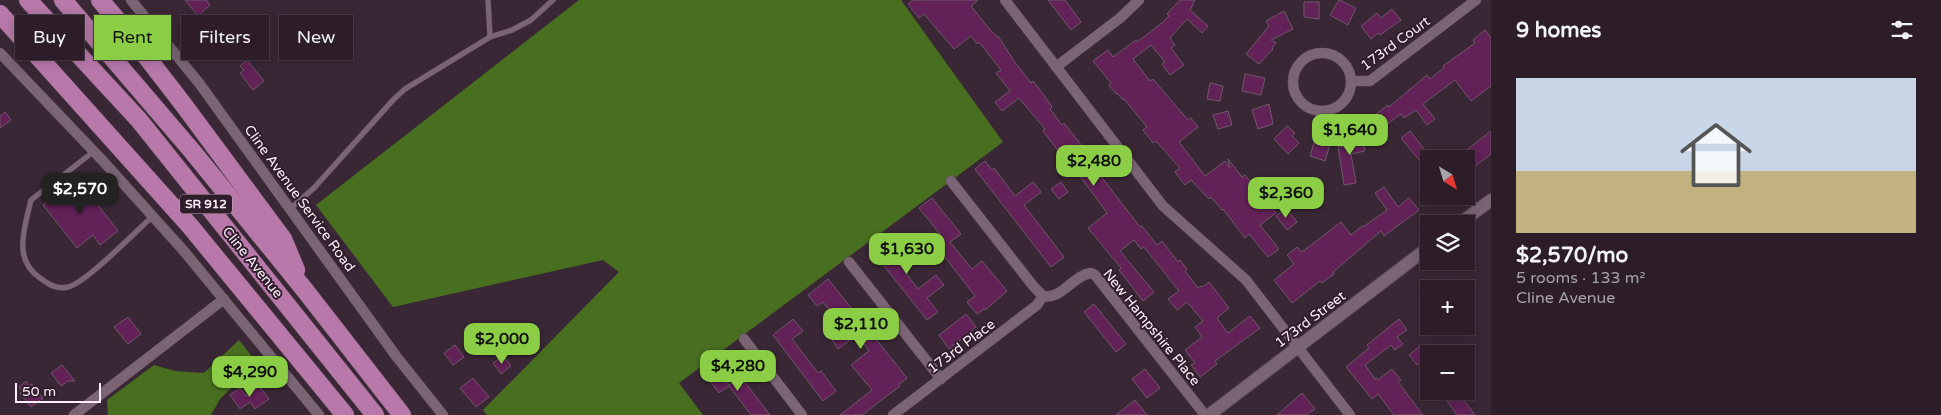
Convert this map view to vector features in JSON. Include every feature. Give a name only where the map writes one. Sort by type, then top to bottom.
[{"type":"highway","name":"Cline Avenue","points":[[28,0],[139,120],[375,415]]},
{"type":"highway","name":"Cline Avenue","points":[[63,0],[192,151],[304,289],[402,415]]},
{"type":"highway","points":[[100,0],[183,104],[283,239],[304,289]]},
{"type":"highway","points":[[0,14],[190,226],[345,415]]},
{"type":"street","name":"Cline Avenue Service Road","points":[[131,0],[199,82],[396,356],[443,415]]},
{"type":"street","points":[[1004,0],[1163,206],[1246,280],[1350,415]]},
{"type":"street","points":[[1056,67],[1120,18],[1139,0]]},
{"type":"street","name":"173rd Court","points":[[1352,81],[1370,81],[1476,0]]},
{"type":"street","name":"173rd Court","points":[[1321,52],[1339,57],[1346,64],[1352,81],[1350,91],[1338,107],[1318,111],[1308,108],[1300,102],[1292,83],[1297,65],[1304,58],[1321,52]]},
{"type":"street","points":[[0,53],[153,216],[320,415]]},
{"type":"street","points":[[951,181],[1043,296]]},
{"type":"street","points":[[1474,215],[1490,204]]},
{"type":"street","name":"173rd Street","points":[[1209,415],[1420,254]]},
{"type":"street","points":[[849,262],[941,379]]},
{"type":"street","name":"New Hampshire Place","points":[[1043,296],[1054,296],[1084,275],[1091,273],[1095,275],[1205,415]]},
{"type":"street","name":"173rd Place","points":[[893,415],[1037,305],[1043,296]]},
{"type":"street","points":[[74,415],[224,299]]},
{"type":"street","points":[[744,339],[802,415]]},
{"type":"lane","points":[[488,0],[490,37]]},
{"type":"lane","points":[[290,209],[314,188],[398,95],[418,80],[490,37],[524,24],[553,0]]},
{"type":"lane","points":[[94,151],[30,200],[21,245],[25,259],[37,276],[53,287],[68,288],[84,278],[153,216]]},
{"type":"green space","points":[[579,0],[901,0],[1003,142],[679,383],[703,415],[487,415],[483,410],[619,272],[603,260],[393,307],[316,205]]},
{"type":"green space","points":[[239,340],[257,363],[220,399],[211,415],[108,415],[107,400],[154,365],[175,371],[204,373]]},
{"type":"building","points":[[185,0],[206,0],[210,5],[197,15]]},
{"type":"building","points":[[913,0],[978,0],[971,6],[986,25],[998,36],[1031,83],[1033,81],[1043,94],[1052,107],[1050,109],[1062,125],[1064,123],[1101,170],[1099,171],[1103,179],[1140,227],[1142,226],[1157,245],[1162,241],[1178,262],[1180,260],[1187,269],[1185,271],[1198,288],[1209,282],[1229,308],[1217,318],[1228,333],[1250,316],[1260,328],[1215,361],[1217,364],[1200,377],[1191,365],[1195,363],[1185,350],[1202,337],[1195,327],[1203,321],[1187,302],[1177,310],[1168,299],[1179,291],[1144,247],[1141,249],[1134,240],[1120,251],[1154,292],[1143,301],[1119,270],[1121,268],[1088,228],[1107,213],[1043,131],[1045,129],[1019,98],[1002,111],[995,102],[1010,91],[996,73],[1001,70],[979,42],[977,44],[971,36],[954,49],[924,14],[919,18],[908,4]]},
{"type":"building","points":[[1048,0],[1065,0],[1081,22],[1071,30]]},
{"type":"building","points":[[1180,0],[1195,0],[1190,10],[1208,26],[1202,33],[1187,19],[1170,38],[1175,45],[1171,48],[1184,65],[1170,75],[1162,64],[1165,62],[1151,45],[1133,59],[1150,81],[1153,79],[1188,120],[1191,118],[1198,127],[1179,142],[1205,176],[1225,161],[1230,168],[1228,159],[1242,177],[1245,175],[1276,213],[1260,225],[1279,249],[1268,257],[1249,234],[1245,238],[1223,209],[1211,197],[1209,199],[1191,180],[1185,185],[1175,172],[1180,168],[1156,141],[1153,143],[1143,130],[1147,127],[1124,99],[1116,94],[1109,85],[1111,83],[1093,61],[1108,50],[1113,57],[1136,40],[1137,42],[1162,23],[1169,16],[1167,14]]},
{"type":"building","points":[[1339,0],[1356,8],[1348,25],[1330,15]]},
{"type":"building","points":[[1304,2],[1319,2],[1319,19],[1304,17]]},
{"type":"building","points":[[1392,9],[1401,20],[1371,39],[1361,26],[1377,13],[1381,18]]},
{"type":"building","points":[[1284,11],[1293,29],[1271,40],[1276,43],[1273,49],[1259,64],[1246,54],[1269,26],[1266,21]]},
{"type":"building","points":[[1485,30],[1491,38],[1491,86],[1471,101],[1455,80],[1423,104],[1435,119],[1427,125],[1416,110],[1404,118],[1401,114],[1379,130],[1370,119],[1388,105],[1389,107],[1427,75],[1430,79],[1444,68],[1443,66],[1475,43],[1473,40]]},
{"type":"building","points":[[247,60],[264,81],[253,90],[240,73],[244,70],[240,66]]},
{"type":"building","points":[[1245,74],[1265,78],[1261,95],[1242,91]]},
{"type":"building","points":[[1210,83],[1223,86],[1220,101],[1207,99]]},
{"type":"building","points":[[1269,104],[1273,124],[1258,129],[1252,110]]},
{"type":"building","points":[[1228,111],[1232,125],[1218,129],[1213,115]]},
{"type":"building","points":[[5,112],[11,120],[0,128],[0,116]]},
{"type":"building","points":[[1287,126],[1295,133],[1292,136],[1299,143],[1288,154],[1274,139]]},
{"type":"building","points":[[1410,131],[1425,150],[1420,150],[1420,161],[1401,138]]},
{"type":"building","points":[[1491,131],[1491,154],[1475,166],[1475,150],[1467,150]]},
{"type":"building","points":[[1352,134],[1352,137],[1362,135],[1365,151],[1351,154],[1356,183],[1344,185],[1338,146],[1342,147],[1340,137]]},
{"type":"building","points":[[1315,139],[1330,144],[1325,161],[1310,156]]},
{"type":"building","points":[[985,161],[992,170],[994,168],[1015,196],[1033,182],[1041,192],[1024,205],[1064,257],[1051,267],[975,169]]},
{"type":"building","points":[[77,178],[118,231],[100,245],[93,235],[77,248],[43,205]]},
{"type":"building","points":[[1061,182],[1068,192],[1059,199],[1051,189]]},
{"type":"building","points":[[1384,187],[1398,207],[1409,198],[1419,210],[1384,236],[1381,231],[1333,272],[1334,274],[1322,283],[1320,281],[1292,303],[1274,280],[1294,264],[1287,255],[1297,247],[1302,252],[1341,222],[1351,235],[1363,227],[1387,210],[1375,193]]},
{"type":"building","points":[[932,198],[961,234],[950,242],[972,269],[982,261],[1007,291],[985,310],[977,314],[967,302],[975,296],[932,240],[940,234],[919,208]]},
{"type":"building","points":[[1286,208],[1297,222],[1287,230],[1276,216]]},
{"type":"building","points":[[907,235],[915,245],[896,260],[918,289],[936,275],[944,285],[927,298],[938,312],[927,320],[869,247],[879,239],[888,250]]},
{"type":"building","points":[[828,279],[907,378],[899,384],[900,386],[862,415],[840,415],[872,390],[851,365],[869,351],[857,335],[838,349],[830,337],[843,327],[823,302],[817,306],[808,295]]},
{"type":"building","points":[[1094,304],[1126,344],[1116,352],[1084,312]]},
{"type":"building","points":[[966,314],[976,327],[949,349],[939,335]]},
{"type":"building","points":[[128,317],[141,334],[128,344],[114,327]]},
{"type":"building","points":[[793,319],[803,331],[792,339],[818,373],[821,371],[836,391],[823,401],[773,335]]},
{"type":"building","points":[[1399,319],[1407,330],[1397,337],[1403,344],[1395,350],[1391,345],[1365,365],[1375,379],[1377,378],[1378,380],[1392,369],[1401,380],[1398,382],[1423,415],[1394,415],[1378,394],[1372,399],[1346,367],[1369,348],[1367,345]]},
{"type":"building","points":[[455,345],[464,357],[453,365],[444,353]]},
{"type":"building","points":[[1420,346],[1420,363],[1417,365],[1409,355]]},
{"type":"building","points":[[503,356],[511,366],[501,374],[493,363]]},
{"type":"building","points":[[62,365],[75,381],[68,381],[61,386],[51,373]]},
{"type":"building","points":[[715,366],[729,385],[741,377],[770,415],[751,415],[729,386],[719,393],[705,374]]},
{"type":"building","points":[[1145,369],[1160,388],[1147,398],[1132,379]]},
{"type":"building","points":[[473,378],[489,397],[476,407],[460,388]]},
{"type":"building","points":[[26,381],[29,386],[32,384],[43,398],[31,407],[20,393],[22,391],[19,387]]},
{"type":"building","points":[[259,386],[269,399],[255,409],[250,402],[240,409],[230,395],[240,388],[246,396]]},
{"type":"building","points":[[1302,393],[1315,409],[1306,415],[1277,415]]},
{"type":"building","points":[[1135,400],[1147,415],[1116,415]]},
{"type":"building","points":[[1446,400],[1464,400],[1475,415],[1457,415]]}]
